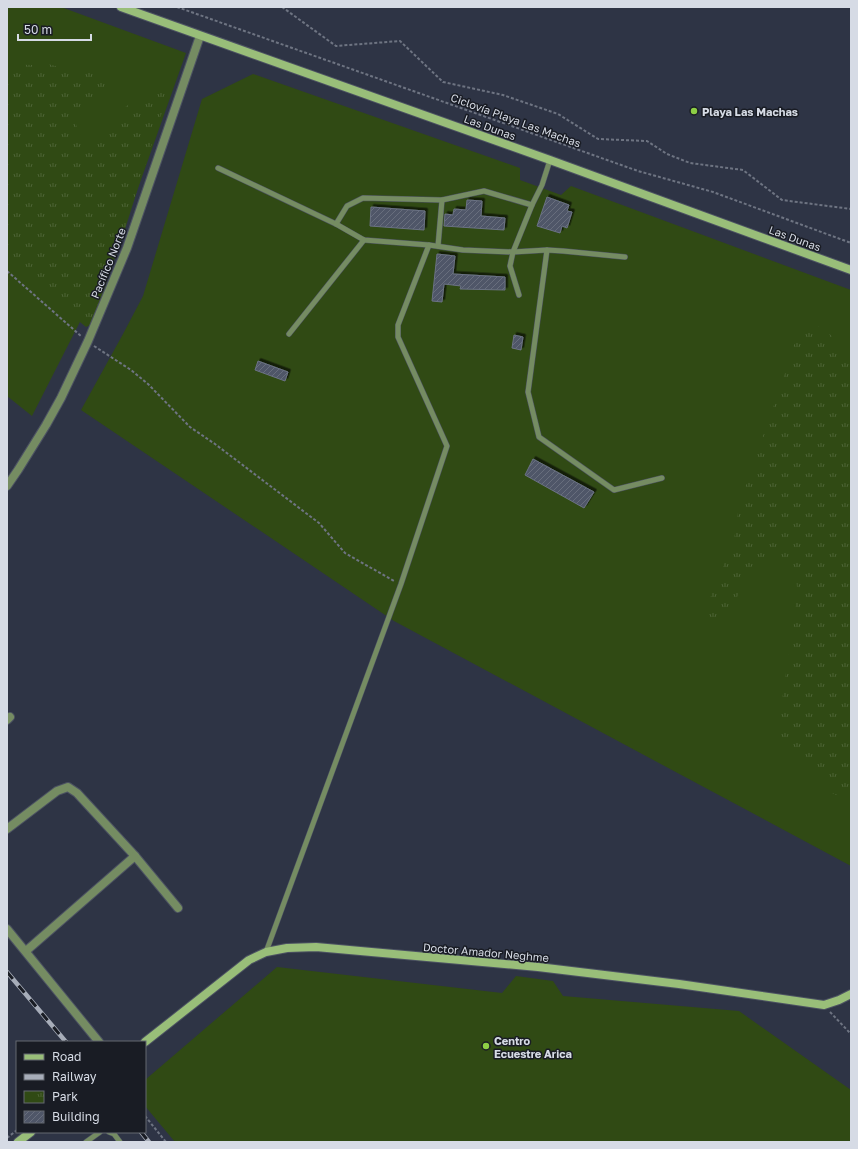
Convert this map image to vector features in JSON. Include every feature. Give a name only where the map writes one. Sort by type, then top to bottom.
[{"type":"main road","name":"Las Dunas","points":[[121,7],[550,160],[851,270]]},
{"type":"main road","name":"Doctor Amador Neghme","points":[[146,1041],[250,960],[266,952],[287,948],[316,947],[538,967],[679,984],[824,1005],[851,994]]},
{"type":"main road","points":[[18,1142],[30,1133]]},
{"type":"street","name":"Pacífico Norte","points":[[7,486],[46,425],[61,398],[88,341],[127,248],[200,36]]},
{"type":"street","points":[[7,829],[58,791],[68,787],[77,793],[135,856],[178,908]]},
{"type":"street","points":[[26,951],[135,856]]},
{"type":"street","points":[[7,929],[98,1041]]},
{"type":"lane","points":[[518,295],[510,266],[513,252],[532,205],[542,185],[550,160]]},
{"type":"lane","points":[[218,168],[336,224],[364,240],[429,245],[463,250],[513,252],[547,250],[625,257]]},
{"type":"lane","points":[[336,224],[347,206],[363,198],[442,200],[484,190],[532,205]]},
{"type":"lane","points":[[438,246],[442,200]]},
{"type":"lane","points":[[290,334],[364,240]]},
{"type":"lane","points":[[266,952],[401,584],[447,446],[398,337],[398,325],[429,245]]},
{"type":"lane","points":[[547,250],[528,392],[539,437],[614,490],[662,478]]},
{"type":"lane","points":[[86,1142],[99,1133]]},
{"type":"lane","points":[[112,1133],[120,1142]]},
{"type":"path","name":"Ciclovía Playa Las Machas","points":[[178,7],[638,171],[713,192],[851,243]]},
{"type":"path","points":[[282,7],[336,46],[400,41],[444,82],[503,95],[558,114],[598,139],[647,141],[668,154],[690,163],[743,170],[782,200],[851,209]]},
{"type":"path","points":[[7,271],[88,341],[131,370],[148,384],[190,427],[215,444],[318,523],[345,553],[401,584]]},
{"type":"path","points":[[824,1005],[851,1034]]},
{"type":"path","points":[[146,1117],[166,1142]]},
{"type":"path","points":[[7,1138],[16,1131]]},
{"type":"green space","points":[[7,7],[61,7],[186,53],[115,253],[32,416],[7,396]]},
{"type":"green space","points":[[48,64],[60,67],[73,67],[103,77],[108,81],[107,90],[81,107],[75,117],[80,133],[91,141],[100,141],[104,139],[110,133],[118,116],[124,108],[147,99],[155,92],[158,85],[165,82],[169,86],[170,92],[92,324],[86,327],[7,262],[7,65]]},
{"type":"green space","points":[[253,74],[520,168],[520,180],[561,195],[571,186],[851,290],[851,866],[394,621],[81,410],[143,296],[202,99]]},
{"type":"green space","points":[[811,326],[820,327],[827,330],[851,359],[851,800],[832,793],[828,777],[822,770],[802,759],[780,742],[778,736],[784,685],[795,616],[797,587],[795,570],[784,559],[777,555],[766,556],[752,566],[730,612],[723,623],[716,627],[704,622],[704,613],[734,540],[739,505],[795,341],[802,330]]},
{"type":"green space","name":"Centro Ecuestre Arica","points":[[277,967],[502,993],[516,976],[553,981],[563,996],[739,1011],[851,1090],[851,1142],[175,1142],[146,1107],[146,1079]]},
{"type":"building","points":[[547,197],[569,205],[567,211],[572,212],[567,228],[562,226],[560,233],[537,226]]},
{"type":"building","points":[[467,200],[482,201],[481,216],[505,218],[504,230],[444,226],[445,214],[453,215],[454,209],[466,210]]},
{"type":"building","points":[[371,207],[425,211],[424,230],[370,226]]},
{"type":"building","points":[[437,254],[455,256],[453,274],[505,277],[505,290],[460,289],[461,286],[444,284],[442,302],[432,301]]},
{"type":"building","points":[[514,335],[523,337],[521,350],[512,348]]},
{"type":"building","points":[[258,361],[288,372],[285,381],[255,370]]},
{"type":"building","points":[[533,459],[594,492],[584,508],[525,475]]},
{"type":"railway","points":[[7,972],[65,1041]]},
{"type":"railway","points":[[142,1133],[149,1142]]},
{"type":"place","name":"Playa Las Machas","points":[[694,111]]},
{"type":"place","name":"Centro Ecuestre Arica","points":[[486,1046]]}]
